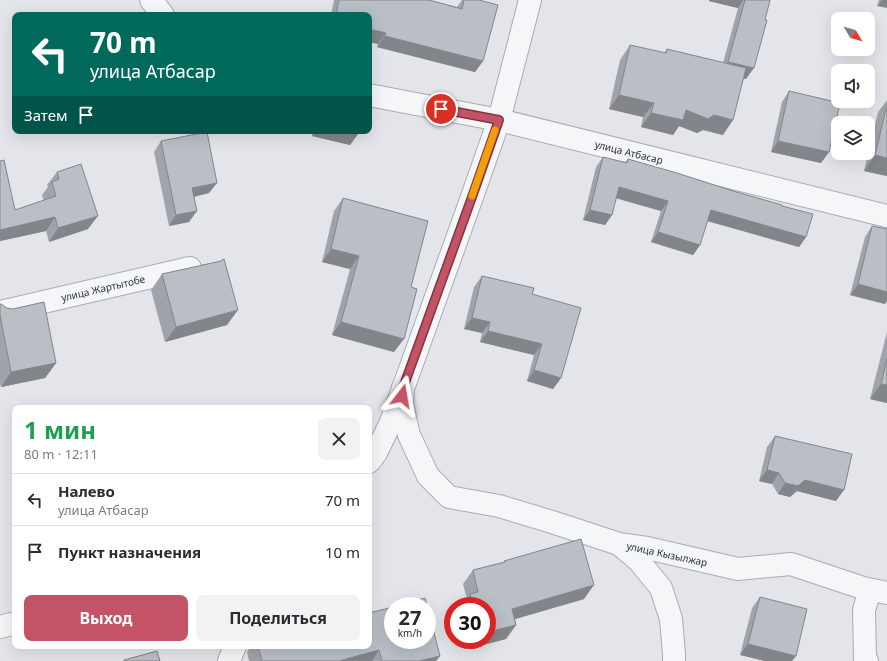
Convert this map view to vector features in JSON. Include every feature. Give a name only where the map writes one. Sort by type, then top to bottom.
[{"type":"street","points":[[152,0],[161,12]]},
{"type":"street","points":[[372,458],[391,422],[499,120],[530,0]]},
{"type":"street","name":"улица Атбасар","points":[[372,96],[499,120],[887,216]]},
{"type":"street","name":"улица Жартытобе","points":[[0,312],[207,264]]},
{"type":"street","name":"улица Кызылжар","points":[[403,388],[402,404],[408,435],[428,476],[449,497],[499,506],[619,544],[647,548],[738,569],[791,564],[879,591]]},
{"type":"street","points":[[619,544],[638,560],[661,588],[672,619],[674,661]]},
{"type":"street","points":[[867,661],[865,659],[864,610],[879,591]]},
{"type":"street","points":[[0,627],[12,624]]},
{"type":"street","points":[[229,661],[234,649]]},
{"type":"building","points":[[339,0],[429,0],[462,9],[464,0],[479,0],[498,5],[483,61],[385,36],[386,33],[372,30],[372,12],[337,12]]},
{"type":"building","points":[[745,0],[770,0],[765,20],[767,20],[754,68],[728,62]]},
{"type":"building","points":[[630,45],[666,53],[667,49],[746,68],[733,120],[714,115],[708,119],[686,110],[683,120],[651,113],[654,103],[619,95]]},
{"type":"building","points":[[789,91],[831,101],[831,108],[839,108],[837,116],[831,116],[831,143],[829,152],[778,141]]},
{"type":"building","points":[[887,105],[887,158],[875,155]]},
{"type":"building","points":[[197,134],[207,134],[217,183],[192,188],[197,211],[176,215],[161,141]]},
{"type":"building","points":[[603,157],[627,163],[628,159],[813,214],[806,237],[711,210],[700,245],[658,232],[668,201],[619,187],[612,215],[590,210]]},
{"type":"building","points":[[4,160],[15,210],[56,196],[52,182],[59,179],[57,172],[81,164],[98,216],[58,228],[55,217],[0,230],[0,161]]},
{"type":"building","points":[[343,198],[428,221],[411,287],[417,289],[404,339],[341,322],[359,256],[331,249]]},
{"type":"building","points":[[872,226],[887,229],[887,292],[858,284]]},
{"type":"building","points":[[224,259],[238,310],[176,327],[162,274],[221,261]]},
{"type":"building","points":[[482,276],[534,288],[532,294],[581,308],[561,378],[534,370],[542,344],[488,331],[490,322],[472,318]]},
{"type":"building","points":[[44,302],[56,363],[11,372],[0,315],[0,304],[7,308],[13,309]]},
{"type":"building","points":[[887,359],[887,385],[881,384]]},
{"type":"building","points":[[775,436],[852,454],[844,490],[805,480],[798,486],[785,483],[779,473],[767,470]]},
{"type":"building","points":[[581,539],[594,585],[512,609],[516,625],[496,630],[496,597],[471,597],[470,594],[478,592],[473,570],[505,562],[504,561]]},
{"type":"building","points":[[760,597],[807,609],[796,656],[748,644]]},
{"type":"building","points":[[384,609],[384,649],[436,649],[436,641],[440,656],[419,661],[382,661],[379,650],[339,661],[262,661],[259,649],[372,649],[372,612]]},
{"type":"building","points":[[157,651],[160,661],[124,661],[124,660]]},
{"type":"slow traffic","points":[[472,196],[495,130]]},
{"type":"route","points":[[402,396],[403,388],[499,120],[441,109]]}]
